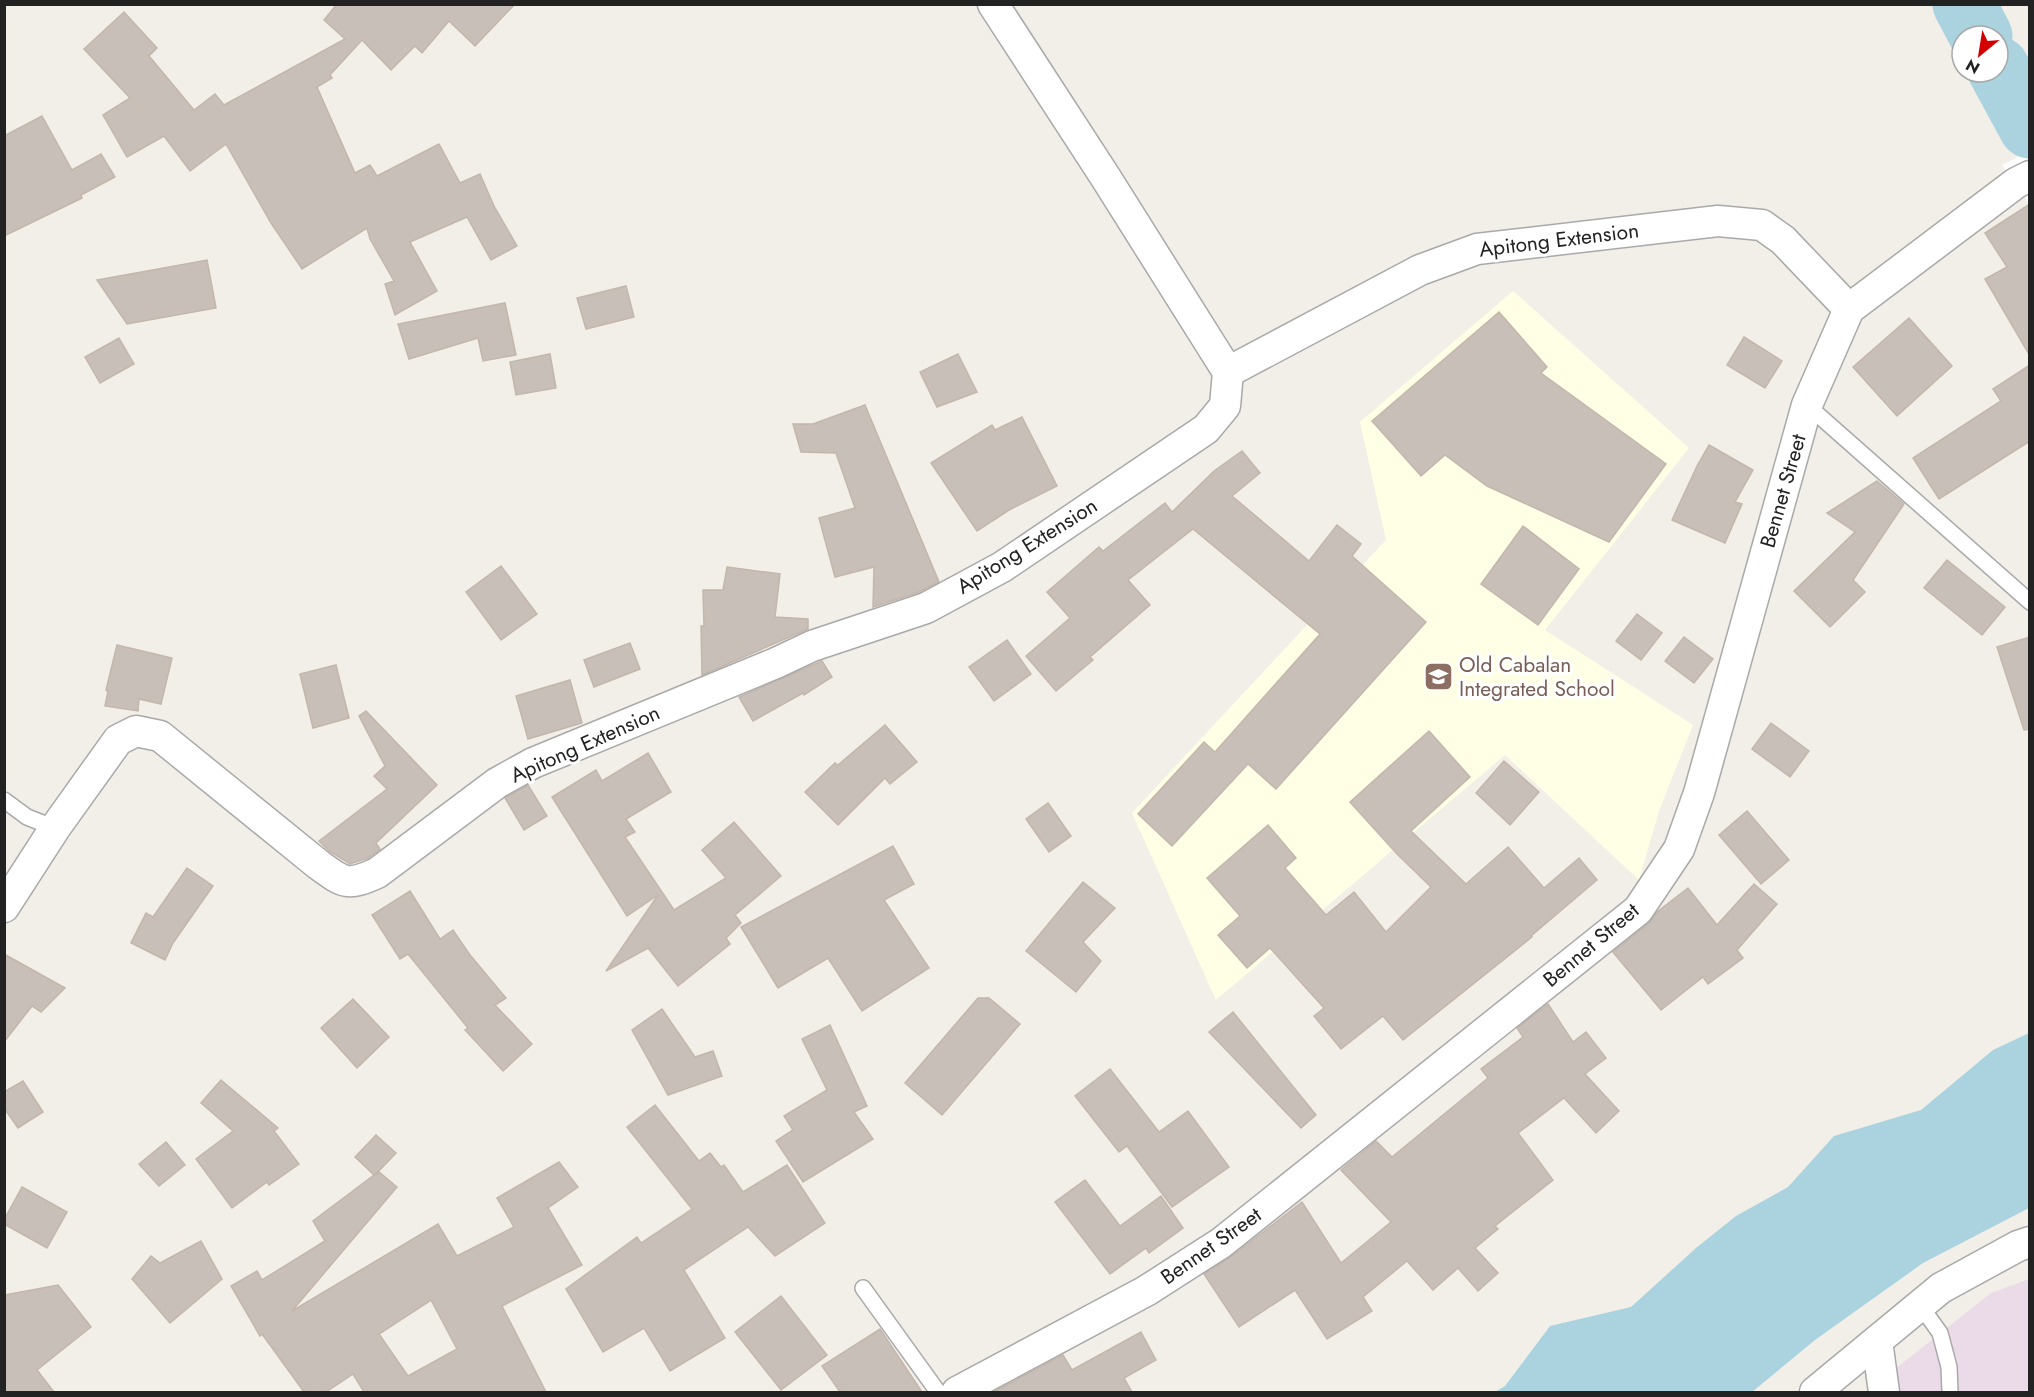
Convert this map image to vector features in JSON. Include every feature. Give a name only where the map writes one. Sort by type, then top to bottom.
[{"type":"street","points":[[993,4],[1106,177],[1228,372]]},
{"type":"street","name":"Bennet Street","points":[[957,1392],[1146,1291],[1221,1244],[1638,910],[1678,849],[1698,793],[1808,405],[1849,309],[2023,180]]},
{"type":"street","name":"Apitong Extension","points":[[4,907],[55,828],[118,740],[136,731],[160,736],[319,865],[338,879],[356,883],[377,873],[497,783],[533,763],[812,646],[926,608],[1002,567],[1206,429],[1225,406],[1228,372],[1420,270],[1477,249],[1718,220],[1762,225],[1783,240],[1849,309]]},
{"type":"street","points":[[1815,1392],[1941,1288],[2018,1246],[2030,1242]]},
{"type":"street","points":[[1877,1341],[1884,1392]]},
{"type":"lane","points":[[1808,405],[2030,602]]},
{"type":"lane","points":[[4,800],[27,817],[55,828]]},
{"type":"lane","points":[[863,1288],[938,1392]]},
{"type":"lane","points":[[1920,1305],[1940,1333],[1949,1367],[1950,1392]]},
{"type":"shaded area","name":"Old Cabalan Integrated School","points":[[1513,291],[1689,448],[1545,630],[1693,725],[1659,811],[1639,880],[1505,755],[1216,1000],[1132,813],[1386,540],[1360,422]]},
{"type":"shaded area","points":[[2029,1279],[2029,1392],[1866,1392],[1991,1293]]},
{"type":"water","points":[[2029,1033],[2029,1208],[1923,1263],[1815,1340],[1752,1392],[1495,1392],[1505,1386],[1550,1326],[1631,1307],[1696,1248],[1736,1216],[1788,1187],[1834,1136],[1921,1110],[1993,1050]]},
{"type":"pier","points":[[2029,151],[2029,203],[2002,165]]},
{"type":"building","points":[[337,4],[515,4],[475,46],[449,21],[422,53],[415,46],[391,70],[362,40],[330,75],[332,78],[317,87],[355,173],[370,165],[377,176],[439,144],[460,183],[480,174],[494,206],[517,246],[491,260],[467,217],[410,242],[437,291],[395,315],[385,284],[394,281],[370,239],[367,228],[302,269],[271,223],[226,144],[190,171],[164,136],[127,157],[103,115],[130,98],[84,49],[124,12],[157,48],[149,56],[194,110],[215,94],[224,105],[345,39],[324,20]]},
{"type":"building","points":[[42,116],[72,170],[101,154],[115,177],[81,195],[82,198],[4,236],[4,136]]},
{"type":"building","points":[[2030,204],[2030,356],[1985,279],[2007,267],[1985,233]]},
{"type":"building","points":[[207,260],[216,308],[127,324],[97,280]]},
{"type":"building","points":[[626,286],[634,317],[586,329],[577,298]]},
{"type":"building","points":[[505,303],[516,355],[483,361],[478,338],[409,359],[398,324]]},
{"type":"building","points":[[1499,312],[1547,367],[1541,373],[1666,464],[1609,542],[1487,486],[1445,455],[1421,476],[1372,421]]},
{"type":"building","points":[[1909,318],[1952,366],[1897,416],[1853,367]]},
{"type":"building","points":[[1744,337],[1782,361],[1765,388],[1727,365]]},
{"type":"building","points":[[119,338],[134,364],[100,383],[85,357]]},
{"type":"building","points":[[550,354],[556,388],[516,395],[510,362]]},
{"type":"building","points":[[958,354],[977,392],[937,407],[920,372]]},
{"type":"building","points":[[2030,365],[2030,441],[1939,499],[1913,458],[2001,401],[1993,389]]},
{"type":"building","points":[[865,405],[939,582],[919,592],[873,607],[874,567],[835,577],[819,518],[855,508],[836,453],[801,452],[793,424],[813,424]]},
{"type":"building","points":[[1022,417],[1057,486],[1009,510],[977,531],[931,463],[992,425],[995,430]]},
{"type":"building","points":[[1709,445],[1753,470],[1735,502],[1742,504],[1725,543],[1672,520]]},
{"type":"building","points":[[1242,451],[1260,473],[1232,496],[1309,561],[1337,525],[1361,544],[1352,556],[1426,622],[1276,789],[1248,764],[1172,846],[1138,814],[1204,742],[1215,752],[1320,634],[1193,529],[1128,580],[1150,605],[1090,657],[1093,660],[1056,691],[1026,656],[1070,618],[1047,592],[1099,547],[1103,551],[1165,503],[1172,512],[1214,471]]},
{"type":"building","points":[[1877,481],[1904,504],[1853,580],[1865,592],[1830,627],[1794,591],[1855,532],[1827,513]]},
{"type":"building","points":[[1523,526],[1579,569],[1538,625],[1481,584]]},
{"type":"building","points":[[1947,560],[2005,607],[1982,635],[1924,588]]},
{"type":"building","points":[[501,566],[537,614],[501,640],[466,592]]},
{"type":"building","points":[[727,567],[780,574],[775,617],[808,619],[808,629],[702,675],[703,590],[723,590]]},
{"type":"building","points":[[1637,614],[1662,633],[1641,660],[1616,641]]},
{"type":"building","points":[[1684,637],[1713,659],[1694,683],[1665,661]]},
{"type":"building","points":[[2030,637],[2030,729],[2024,730],[1997,647]]},
{"type":"building","points":[[1007,640],[1031,674],[994,701],[969,667]]},
{"type":"building","points":[[630,643],[640,669],[594,687],[584,660]]},
{"type":"building","points":[[117,645],[172,658],[161,704],[139,699],[138,711],[105,706],[108,691],[106,690]]},
{"type":"building","points":[[822,661],[832,677],[804,695],[803,693],[753,721],[739,697]]},
{"type":"building","points":[[336,665],[349,718],[313,728],[300,674]]},
{"type":"building","points":[[570,680],[582,723],[528,739],[516,696]]},
{"type":"building","points":[[366,711],[437,785],[376,843],[380,849],[368,858],[350,864],[329,851],[319,841],[387,789],[374,776],[385,766],[359,716]]},
{"type":"building","points":[[1771,723],[1809,751],[1790,777],[1752,749]]},
{"type":"building","points":[[885,725],[917,762],[890,784],[885,778],[838,825],[805,792],[835,763],[838,765]]},
{"type":"building","points":[[1429,731],[1470,777],[1411,831],[1466,884],[1508,847],[1544,888],[1579,858],[1597,880],[1532,937],[1403,1040],[1383,1016],[1341,1049],[1314,1016],[1324,1008],[1270,948],[1247,968],[1218,935],[1240,916],[1207,878],[1268,825],[1296,858],[1285,868],[1326,915],[1354,892],[1386,932],[1431,887],[1397,854],[1350,802]]},
{"type":"building","points":[[648,753],[671,792],[626,819],[635,832],[625,837],[674,910],[726,878],[702,850],[734,822],[781,876],[735,915],[741,923],[726,938],[730,944],[678,986],[648,948],[606,971],[658,895],[627,916],[552,797],[596,770],[602,781]]},
{"type":"building","points":[[1504,761],[1539,792],[1510,825],[1476,793]]},
{"type":"building","points":[[528,785],[547,816],[524,830],[505,798]]},
{"type":"building","points":[[1048,803],[1071,836],[1049,852],[1026,819]]},
{"type":"building","points":[[1747,811],[1789,860],[1761,884],[1719,835]]},
{"type":"building","points":[[893,846],[914,884],[884,900],[929,968],[862,1011],[828,958],[778,988],[741,927]]},
{"type":"building","points":[[187,868],[213,886],[173,943],[165,960],[131,943],[146,913],[153,917]]},
{"type":"building","points":[[1083,882],[1115,908],[1083,942],[1101,961],[1076,992],[1026,951]]},
{"type":"building","points":[[1754,884],[1777,904],[1737,950],[1743,958],[1708,984],[1703,977],[1661,1010],[1613,952],[1649,923],[1657,912],[1688,888],[1717,925]]},
{"type":"building","points":[[410,891],[440,939],[453,930],[470,955],[506,998],[495,1005],[532,1044],[503,1071],[465,1030],[468,1028],[408,954],[400,959],[372,915]]},
{"type":"building","points":[[4,954],[65,988],[41,1012],[32,1006],[4,1042]]},
{"type":"building","points":[[978,998],[989,998],[1020,1024],[942,1115],[905,1083]]},
{"type":"building","points":[[353,999],[389,1037],[357,1068],[321,1028]]},
{"type":"building","points":[[1548,1004],[1573,1042],[1586,1032],[1606,1058],[1585,1074],[1619,1111],[1596,1133],[1564,1098],[1518,1133],[1553,1180],[1495,1226],[1498,1229],[1475,1248],[1498,1273],[1478,1291],[1458,1268],[1433,1290],[1407,1261],[1363,1297],[1372,1311],[1327,1339],[1295,1290],[1239,1327],[1204,1274],[1232,1256],[1302,1202],[1341,1263],[1391,1222],[1341,1170],[1376,1141],[1392,1157],[1488,1078],[1481,1069],[1523,1037],[1517,1028]]},
{"type":"building","points":[[662,1009],[695,1057],[713,1051],[722,1076],[668,1095],[632,1030]]},
{"type":"building","points":[[1233,1012],[1316,1115],[1301,1128],[1209,1032]]},
{"type":"building","points":[[830,1025],[867,1106],[854,1112],[873,1139],[803,1182],[776,1141],[793,1130],[784,1116],[827,1090],[802,1039]]},
{"type":"building","points":[[1110,1069],[1159,1132],[1188,1111],[1229,1167],[1172,1207],[1127,1146],[1119,1152],[1075,1096]]},
{"type":"building","points":[[221,1080],[278,1128],[274,1131],[299,1164],[269,1185],[267,1182],[232,1208],[196,1159],[233,1131],[201,1103]]},
{"type":"building","points":[[23,1081],[43,1112],[18,1128],[4,1108],[4,1092]]},
{"type":"building","points":[[655,1105],[699,1161],[710,1153],[721,1167],[724,1165],[743,1192],[787,1165],[825,1223],[775,1256],[748,1227],[684,1270],[725,1338],[670,1371],[644,1328],[603,1352],[566,1289],[637,1237],[641,1243],[692,1209],[627,1127]]},
{"type":"building","points":[[376,1135],[396,1153],[375,1175],[379,1172],[397,1187],[292,1311],[438,1224],[457,1256],[514,1227],[497,1198],[559,1162],[578,1187],[548,1208],[582,1265],[502,1306],[546,1392],[364,1392],[353,1374],[326,1392],[304,1392],[262,1334],[260,1336],[231,1286],[257,1271],[262,1280],[325,1241],[313,1221],[374,1175],[355,1157]],"holes":[[[431,1300],[457,1349],[408,1376],[379,1334]]]},
{"type":"building","points":[[166,1142],[185,1165],[159,1186],[139,1164]]},
{"type":"building","points":[[1085,1180],[1120,1226],[1161,1196],[1183,1228],[1149,1253],[1146,1248],[1110,1274],[1055,1202]]},
{"type":"building","points":[[22,1187],[67,1212],[47,1248],[4,1224]]},
{"type":"building","points":[[201,1241],[222,1279],[170,1323],[132,1279],[151,1256],[160,1263]]},
{"type":"building","points":[[58,1285],[91,1327],[37,1370],[54,1392],[4,1392],[4,1295]]},
{"type":"building","points":[[781,1296],[827,1355],[781,1390],[735,1332]]},
{"type":"building","points":[[880,1329],[922,1392],[840,1392],[822,1366]]},
{"type":"building","points":[[1141,1332],[1156,1360],[1124,1378],[1132,1392],[993,1392],[1063,1355],[1072,1370]]},
{"type":"waterway","points":[[1964,4],[1975,24]]},
{"type":"waterway","points":[[2007,84],[2030,127]]},
{"type":"place","name":"Old Cabalan Integrated School","points":[[1438,677]]}]
